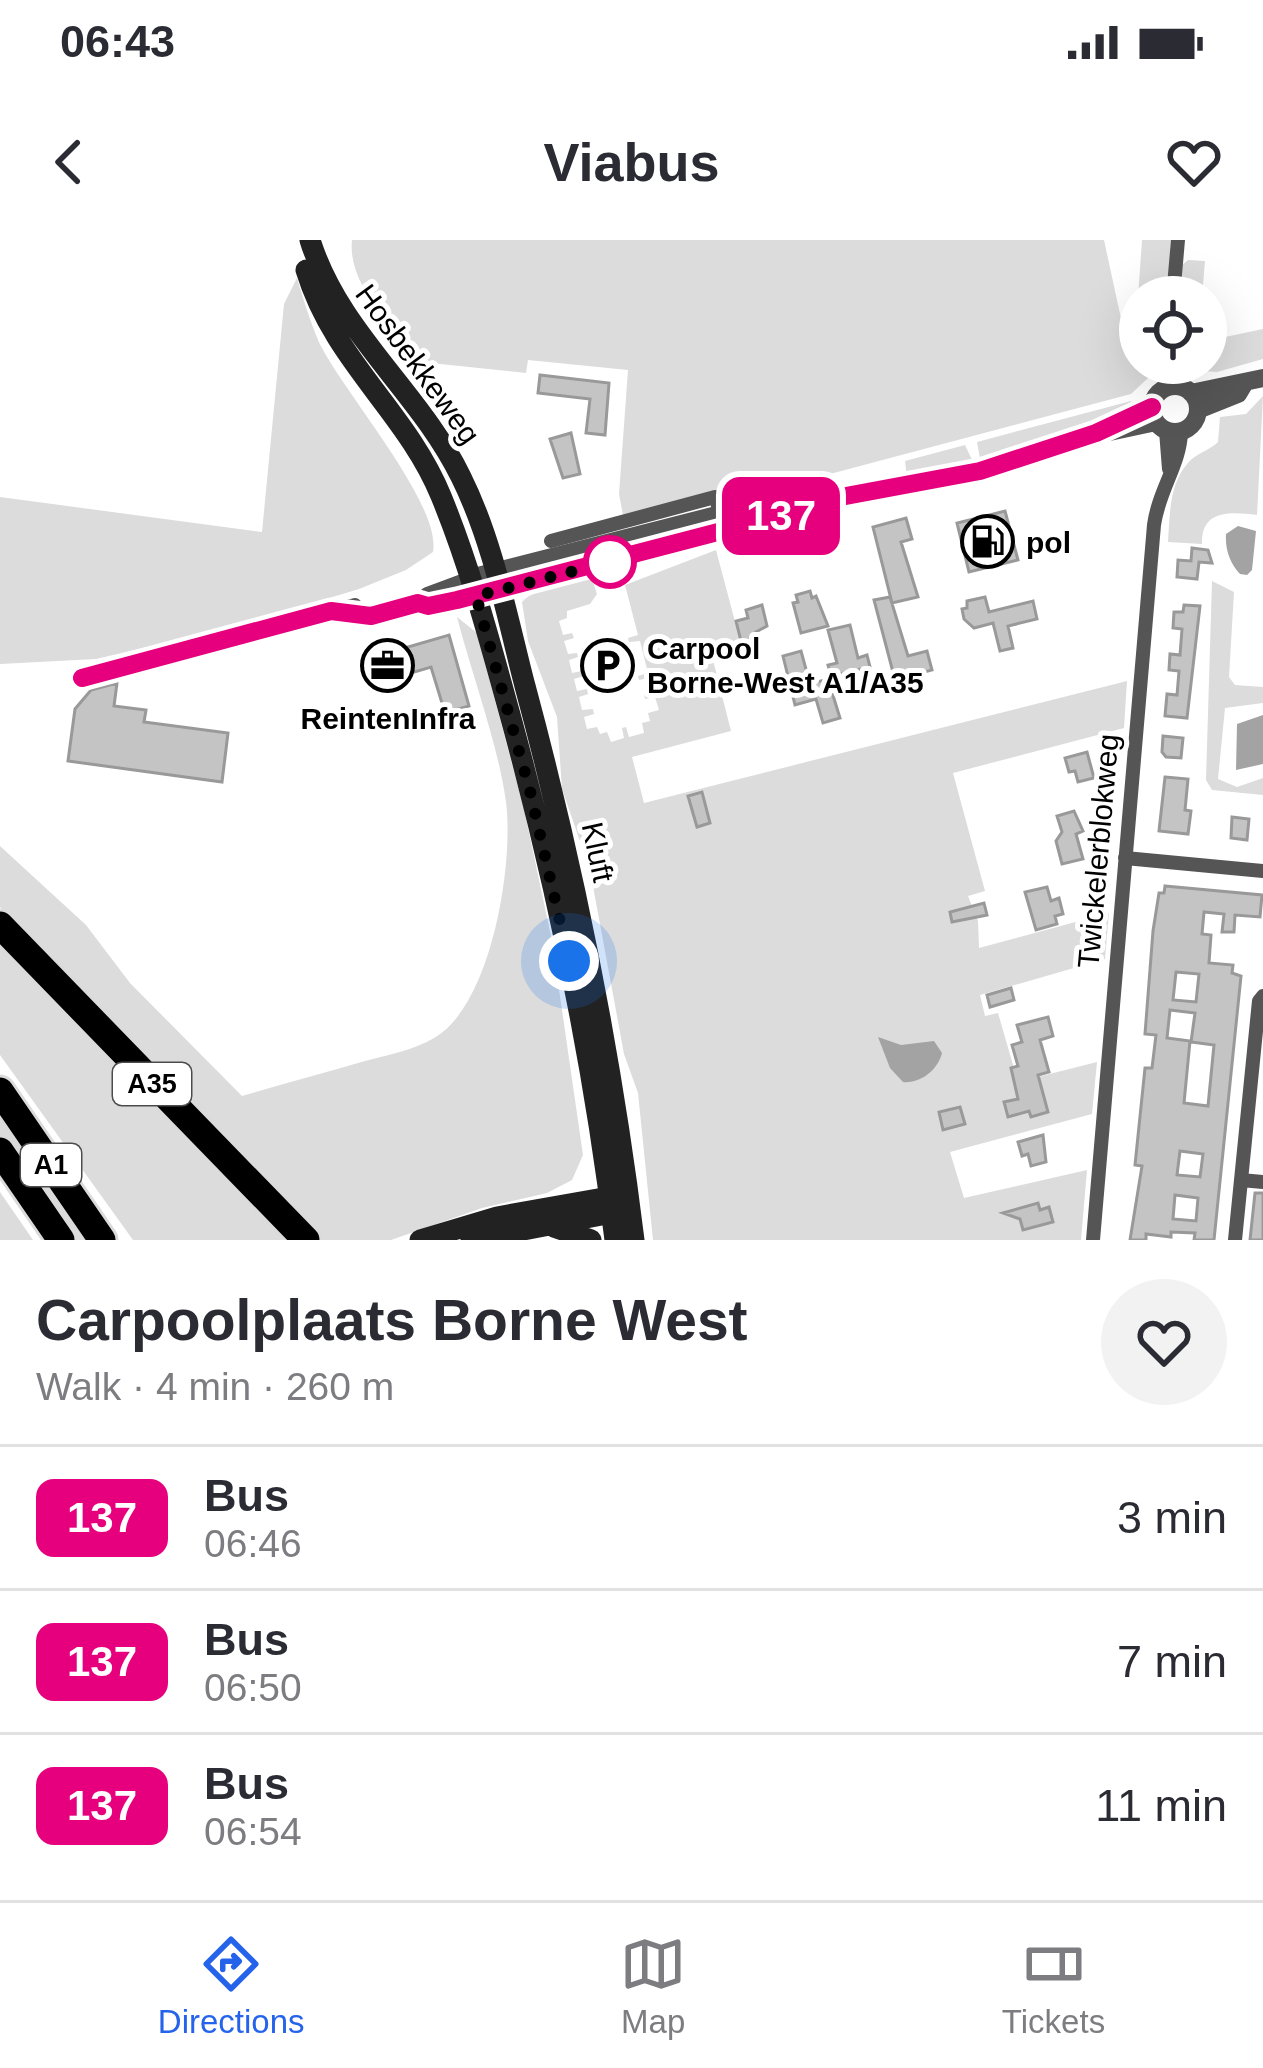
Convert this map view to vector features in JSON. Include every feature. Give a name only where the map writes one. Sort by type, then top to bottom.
[{"type":"highway","name":"A35","points":[[0,925],[306,1240]]},
{"type":"highway","name":"A1","points":[[0,1091],[102,1240]]},
{"type":"highway","name":"A1","points":[[0,1151],[61,1240]]},
{"type":"main road","name":"Hosbekkeweg","points":[[307,240],[343,314],[430,426],[461,477],[496,581]]},
{"type":"main road","name":"Hosbekkeweg","points":[[307,240],[307,272],[325,320],[424,461],[473,587]]},
{"type":"main road","name":"Kluft","points":[[496,581],[569,862],[606,1046],[617,1204]]},
{"type":"main road","name":"Kluft","points":[[473,587],[530,791],[617,1204]]},
{"type":"main road","points":[[471,1240],[617,1204]]},
{"type":"main road","points":[[420,1240],[496,1216],[617,1204]]},
{"type":"main road","points":[[615,1240],[617,1204]]},
{"type":"main road","points":[[617,1204],[634,1240]]},
{"type":"main road","points":[[542,1224],[591,1240]]},
{"type":"street","points":[[1175,276],[1178,240]]},
{"type":"street","points":[[1195,401],[1234,382],[1254,381]]},
{"type":"street","points":[[1164,423],[1158,393],[1170,386],[1195,401]]},
{"type":"street","points":[[331,611],[371,616],[418,603],[428,606],[473,587],[724,522],[961,476],[1096,433],[1194,423],[1195,401]]},
{"type":"street","name":"Twickelerblokweg","points":[[1093,1240],[1154,525],[1169,469],[1164,423]]},
{"type":"street","points":[[551,541],[716,497],[724,522]]},
{"type":"street","points":[[82,678],[356,605]]},
{"type":"street","points":[[1125,858],[1263,871]]},
{"type":"street","points":[[1235,1240],[1263,996]]},
{"type":"street","points":[[1241,1180],[1263,1182]]},
{"type":"shaded area","points":[[352,240],[1104,240],[1119,309],[1119,384],[1142,384],[1131,394],[766,491],[720,492],[623,515],[619,494],[628,370],[528,360],[526,373],[421,362],[365,290],[352,257]]},
{"type":"shaded area","points":[[1142,240],[1171,240],[1168,276],[1139,276]]},
{"type":"shaded area","points":[[1188,260],[1205,261],[1204,276],[1180,276]]},
{"type":"shaded area","points":[[297,278],[330,361],[422,505],[432,531],[433,552],[406,570],[359,589],[237,626],[96,659],[0,664],[0,497],[262,532],[284,304]]},
{"type":"shaded area","points":[[1263,329],[1263,359],[1227,369],[1227,337]]},
{"type":"shaded area","points":[[1263,396],[1257,515],[1219,515],[1207,524],[1202,544],[1168,542],[1172,497],[1185,466],[1218,442],[1220,417],[1246,414]]},
{"type":"shaded area","points":[[1131,401],[1133,410],[1095,427],[981,464],[977,442]]},
{"type":"shaded area","points":[[965,445],[975,466],[907,478],[905,461]]},
{"type":"shaded area","points":[[1238,526],[1256,531],[1252,570],[1247,575],[1236,570],[1226,545],[1226,534]]},
{"type":"shaded area","points":[[716,550],[742,648],[712,656],[731,731],[632,757],[644,803],[1127,681],[1124,728],[953,773],[985,891],[968,896],[978,921],[979,948],[1109,913],[1105,959],[980,995],[985,1016],[998,1013],[1018,1082],[1097,1062],[1092,1114],[950,1152],[964,1198],[1087,1170],[1081,1240],[653,1240],[638,1093],[624,1054],[590,870],[562,789],[557,717],[528,641],[522,602],[585,574],[592,579],[597,594],[590,604],[567,611],[567,618],[559,621],[563,635],[572,633],[574,638],[564,641],[568,654],[578,657],[569,660],[572,673],[582,671],[584,676],[574,679],[577,691],[587,689],[588,694],[579,697],[582,710],[593,709],[594,714],[584,717],[587,729],[607,732],[611,742],[624,738],[622,728],[626,727],[629,737],[644,733],[642,723],[650,721],[648,713],[659,710],[655,697],[645,699],[644,694],[653,691],[649,678],[639,680],[638,676],[648,673],[640,641],[629,642],[628,638],[638,635],[625,585]]},
{"type":"shaded area","points":[[1212,581],[1234,592],[1229,677],[1235,685],[1263,687],[1263,703],[1225,708],[1218,779],[1237,787],[1263,778],[1263,795],[1212,790],[1206,780]]},
{"type":"shaded area","points":[[457,617],[477,633],[524,809],[552,941],[583,1155],[572,1180],[547,1193],[482,1208],[391,1240],[322,1240],[0,907],[0,846],[86,925],[130,983],[242,1096],[401,1052],[434,1038],[454,1021],[484,965],[502,895],[508,828],[491,733]]},
{"type":"shaded area","points":[[1263,715],[1263,764],[1236,770],[1237,724]]},
{"type":"shaded area","points":[[0,935],[295,1240],[133,1240],[0,1055]]},
{"type":"shaded area","points":[[878,1037],[901,1045],[934,1041],[942,1053],[927,1075],[903,1082],[890,1068]]},
{"type":"shaded area","points":[[0,1109],[90,1240],[68,1240],[0,1139]]},
{"type":"shaded area","points":[[0,1192],[33,1240],[0,1240]]},
{"type":"building","points":[[540,375],[609,383],[605,435],[586,433],[590,399],[538,393]]},
{"type":"building","points":[[571,433],[580,474],[563,478],[550,439]]},
{"type":"building","name":"pol","points":[[1005,511],[1018,560],[969,572],[957,523]]},
{"type":"building","points":[[906,518],[912,539],[901,542],[918,597],[892,603],[873,527]]},
{"type":"building","points":[[1192,548],[1208,550],[1212,563],[1199,562],[1197,579],[1177,577],[1178,560],[1191,561]]},
{"type":"building","points":[[810,591],[828,626],[801,633],[793,603],[798,602],[796,595]]},
{"type":"building","points":[[890,597],[908,656],[927,651],[932,670],[895,680],[874,600]]},
{"type":"building","points":[[985,597],[989,612],[1033,601],[1037,619],[1008,626],[1013,648],[1000,651],[993,623],[974,628],[964,619],[962,609],[967,608],[967,601]]},
{"type":"building","points":[[762,605],[767,626],[756,632],[759,641],[742,645],[736,621],[748,618],[746,610]]},
{"type":"building","points":[[1184,605],[1200,606],[1187,718],[1165,716],[1167,694],[1177,695],[1179,671],[1169,670],[1170,654],[1180,655],[1182,629],[1173,628],[1174,612],[1183,612]]},
{"type":"building","points":[[850,625],[858,658],[867,655],[870,667],[831,676],[828,665],[837,663],[828,630]]},
{"type":"building","points":[[449,635],[469,706],[445,713],[431,667],[384,681],[377,656]]},
{"type":"building","points":[[801,651],[810,684],[828,679],[840,718],[823,723],[816,699],[795,705],[783,656]]},
{"type":"building","points":[[117,683],[114,706],[146,710],[144,722],[228,733],[222,782],[68,761],[75,709],[91,690]]},
{"type":"building","points":[[1163,736],[1183,738],[1181,758],[1166,757]]},
{"type":"building","points":[[1087,752],[1094,778],[1078,782],[1065,758]]},
{"type":"building","points":[[1165,777],[1188,779],[1188,834],[1159,831]]},
{"type":"building","points":[[702,792],[710,823],[697,827],[688,796]]},
{"type":"building","points":[[1074,811],[1083,831],[1076,834],[1083,859],[1062,864],[1057,816]]},
{"type":"building","points":[[1232,817],[1249,819],[1247,840],[1231,838]]},
{"type":"building","points":[[1165,886],[1262,895],[1260,917],[1235,915],[1234,932],[1222,932],[1224,914],[1204,912],[1202,934],[1211,935],[1209,963],[1233,965],[1232,973],[1241,976],[1214,1240],[1194,1240],[1195,1233],[1171,1232],[1171,1237],[1146,1234],[1146,1240],[1130,1240],[1142,1166],[1135,1165],[1145,1068],[1152,1068],[1156,1035],[1145,1034],[1153,931],[1159,893],[1164,893]],"holes":[[[1176,972],[1199,974],[1196,1002],[1173,1000]],[[1170,1010],[1195,1013],[1191,1042],[1214,1045],[1208,1106],[1184,1103],[1190,1041],[1167,1038]],[[1180,1151],[1203,1154],[1200,1177],[1177,1175]],[[1175,1195],[1198,1198],[1196,1221],[1173,1219]]]},
{"type":"building","points":[[1047,887],[1051,901],[1059,898],[1063,914],[1055,916],[1057,924],[1036,930],[1025,892]]},
{"type":"building","points":[[984,903],[987,915],[952,922],[950,912]]},
{"type":"building","points":[[1011,988],[1014,1000],[990,1007],[987,995]]},
{"type":"building","points":[[1048,1017],[1053,1036],[1040,1040],[1049,1072],[1038,1075],[1048,1112],[1008,1117],[1004,1102],[1018,1099],[1011,1068],[1018,1066],[1012,1045],[1022,1042],[1017,1025]]},
{"type":"building","points":[[960,1107],[965,1124],[943,1130],[939,1112]]},
{"type":"building","points":[[1043,1135],[1046,1162],[1031,1166],[1018,1142]]},
{"type":"building","points":[[1255,1193],[1263,1193],[1263,1240],[1250,1240]]},
{"type":"building","points":[[1038,1203],[1040,1210],[1049,1207],[1053,1222],[1023,1230],[1020,1219],[1003,1213]]},
{"type":"bus line","name":"137","points":[[82,678],[331,611],[371,616],[418,603],[428,606],[499,591],[835,498],[961,476],[1096,433],[1152,407]]},
{"type":"place","name":"pol","points":[[987,542]]},
{"type":"place","name":"Carpool Borne-West A1/A35","points":[[608,665]]},
{"type":"place","name":"ReintenInfra","points":[[388,666]]},
{"type":"route","points":[[569,961],[530,791],[476,596],[610,562]]}]
